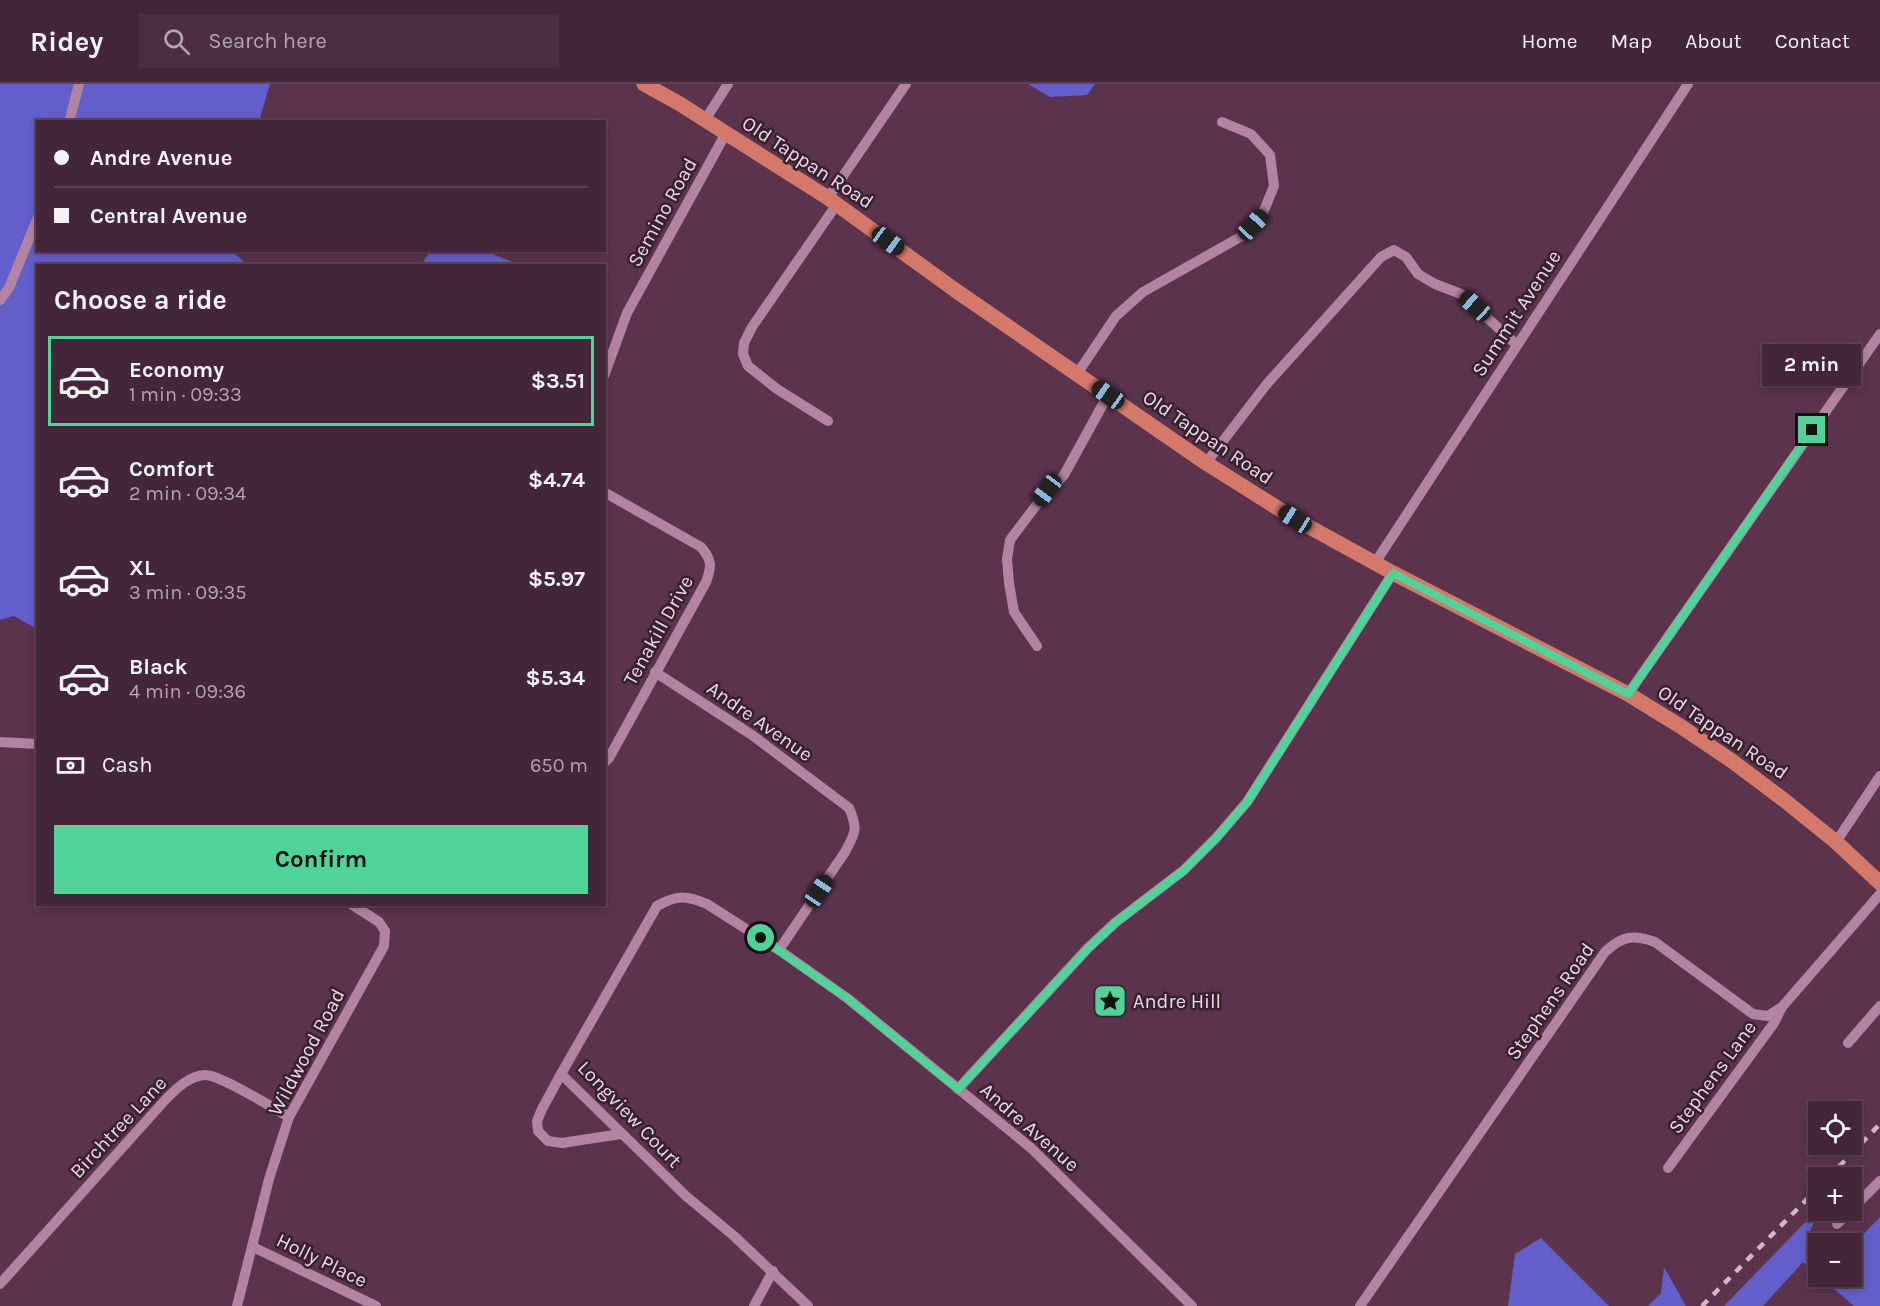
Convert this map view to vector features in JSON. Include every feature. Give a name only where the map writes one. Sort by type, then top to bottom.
[{"type":"main road","name":"Old Tappan Road","points":[[644,84],[833,201],[955,290],[1206,463],[1295,519],[1393,573],[1628,694],[1680,726],[1784,800],[1836,842],[1880,883]]},
{"type":"street","points":[[70,120],[79,84]]},
{"type":"street","points":[[705,120],[728,84]]},
{"type":"street","points":[[828,421],[777,389],[748,366],[743,354],[744,343],[906,84]]},
{"type":"street","name":"Summit Avenue","points":[[1375,562],[1688,84]]},
{"type":"street","points":[[1077,374],[1116,316],[1143,292],[1242,236],[1263,213],[1274,186],[1270,155],[1251,134],[1222,122]]},
{"type":"street","name":"Semino Road","points":[[606,371],[627,313],[726,133]]},
{"type":"street","points":[[0,300],[9,288],[36,222]]},
{"type":"street","points":[[1206,463],[1266,385],[1382,256],[1394,250],[1406,257],[1418,274],[1435,284],[1461,294],[1517,345]]},
{"type":"street","points":[[1628,694],[1880,334]]},
{"type":"street","points":[[1037,646],[1014,612],[1007,559],[1010,540],[1047,490],[1064,475],[1108,395]]},
{"type":"street","name":"Tenakill Drive","points":[[606,493],[701,547],[709,556],[711,569],[706,582],[606,761]]},
{"type":"street","points":[[958,1089],[1088,948],[1116,922],[1184,870],[1247,802],[1393,573]]},
{"type":"street","name":"Andre Avenue","points":[[655,672],[752,735],[835,797],[849,808],[856,823],[852,839],[845,852],[779,950],[847,998],[1031,1148],[1192,1306]]},
{"type":"street","points":[[0,742],[36,744]]},
{"type":"street","points":[[1836,842],[1880,776]]},
{"type":"street","points":[[1782,1007],[1880,894]]},
{"type":"street","name":"Longview Court","points":[[779,950],[694,898],[670,899],[657,906],[561,1074],[686,1196],[734,1236],[808,1306]]},
{"type":"street","name":"Wildwood Road","points":[[237,1306],[269,1179],[289,1117],[384,946],[385,932],[379,922],[354,906]]},
{"type":"street","name":"Stephens Road","points":[[1360,1306],[1605,952],[1617,941],[1630,937],[1643,937],[1655,942],[1753,1014],[1768,1016],[1782,1007]]},
{"type":"street","points":[[1848,1043],[1880,1006]]},
{"type":"street","name":"Stephens Lane","points":[[1668,1168],[1774,1023],[1782,1007]]},
{"type":"street","points":[[561,1074],[537,1121],[538,1131],[548,1141],[562,1143],[621,1134]]},
{"type":"street","name":"Birchtree Lane","points":[[0,1284],[166,1099],[178,1087],[193,1078],[207,1075],[225,1082],[289,1117]]},
{"type":"street","points":[[1862,1199],[1880,1181]]},
{"type":"street","points":[[1838,1224],[1841,1221]]},
{"type":"street","name":"Holly Place","points":[[253,1246],[376,1306]]},
{"type":"street","points":[[754,1306],[772,1271]]},
{"type":"shaded area","points":[[0,84],[270,84],[259,120],[36,120],[36,252],[233,252],[247,264],[36,264],[36,628],[14,616],[0,620]]},
{"type":"shaded area","points":[[1028,84],[1095,84],[1087,95],[1050,97]]},
{"type":"shaded area","points":[[430,252],[488,252],[518,264],[422,264]]},
{"type":"shaded area","points":[[1880,1217],[1880,1306],[1854,1306],[1832,1287],[1862,1287],[1862,1236]]},
{"type":"shaded area","points":[[1808,1219],[1815,1221],[1808,1233],[1808,1266],[1803,1262],[1763,1306],[1724,1306]]},
{"type":"shaded area","points":[[1541,1238],[1609,1306],[1508,1306],[1515,1254]]},
{"type":"shaded area","points":[[1664,1267],[1686,1306],[1648,1306],[1661,1293]]},
{"type":"railway","points":[[1839,1167],[1880,1124]]},
{"type":"railway","points":[[1702,1306],[1808,1198]]},
{"type":"place","name":"Andre Hill","points":[[1110,1001]]},
{"type":"route","points":[[761,938],[847,998],[958,1089],[1088,948],[1116,922],[1184,870],[1247,802],[1393,573],[1628,694],[1812,430]]}]
